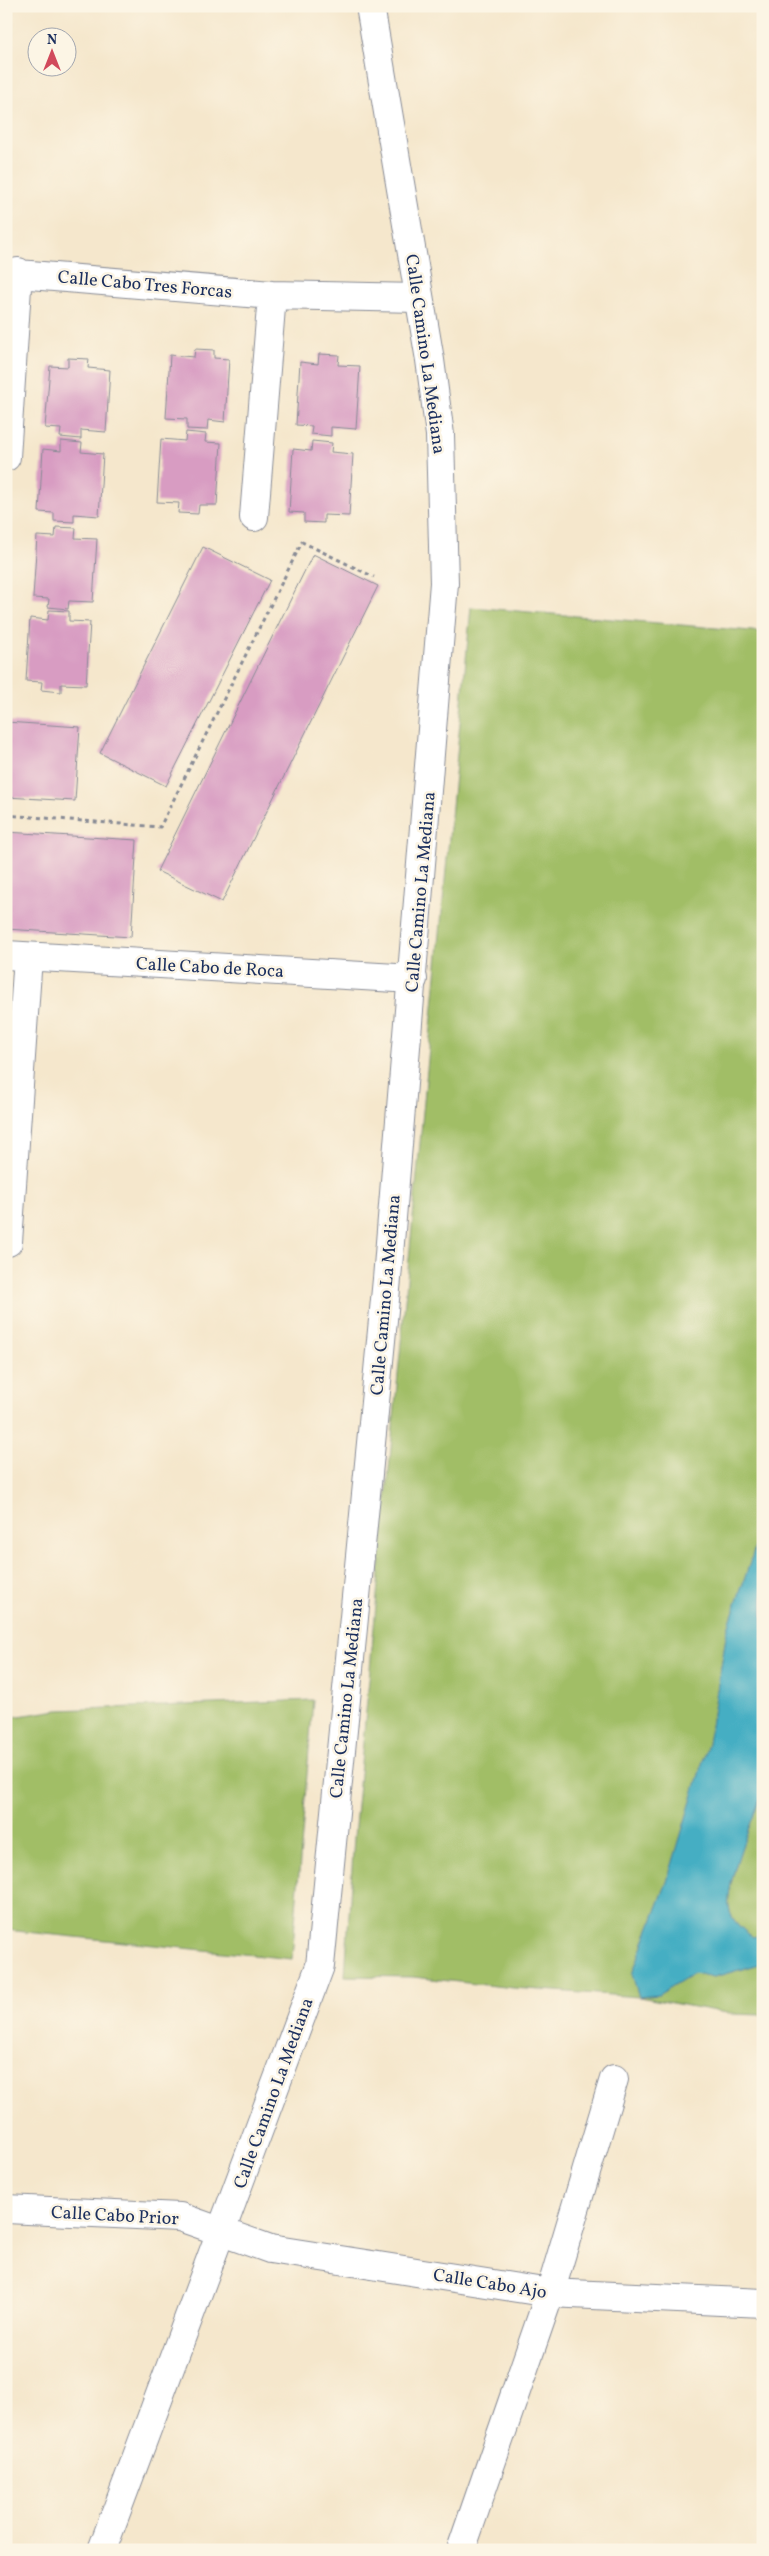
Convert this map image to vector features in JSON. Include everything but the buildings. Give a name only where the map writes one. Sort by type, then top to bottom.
[{"type":"street","name":"Calle Camino La Mediana","points":[[102,2550],[320,1966],[387,1279],[444,583],[440,435],[430,360],[370,6]]},
{"type":"street","name":"Calle Cabo Tres Forcas","points":[[6,457],[12,273],[272,295],[419,298]]},
{"type":"street","points":[[254,517],[272,295]]},
{"type":"street","points":[[8,1242],[17,956]]},
{"type":"street","name":"Calle Cabo de Roca","points":[[17,956],[413,979]]},
{"type":"street","points":[[461,2550],[550,2293],[614,2079]]},
{"type":"street","name":"Calle Cabo Prior","points":[[6,2209],[180,2217],[222,2231]]},
{"type":"street","name":"Calle Cabo Ajo","points":[[222,2231],[270,2249],[550,2293],[763,2303]]},
{"type":"path","points":[[6,815],[160,827],[302,542],[374,578]]},
{"type":"green space","points":[[471,607],[763,632],[763,1524],[727,1631],[708,1744],[667,1882],[632,1974],[639,1997],[513,1988],[413,1977],[345,1976],[354,1837]]},
{"type":"green space","points":[[313,1700],[292,1959],[6,1930],[6,1718],[58,1710]]},
{"type":"green space","points":[[763,1792],[763,1935],[753,1937],[732,1917],[729,1908],[729,1897],[735,1867]]},
{"type":"green space","points":[[763,1963],[763,2015],[732,2014],[639,1997],[658,1995],[694,1973],[714,1977]]},
{"type":"water","points":[[763,1524],[763,1792],[735,1867],[731,1883],[729,1908],[732,1917],[745,1931],[753,1937],[763,1935],[763,1963],[714,1977],[694,1973],[658,1995],[639,1997],[632,1974],[667,1882],[708,1744],[727,1631]]}]
